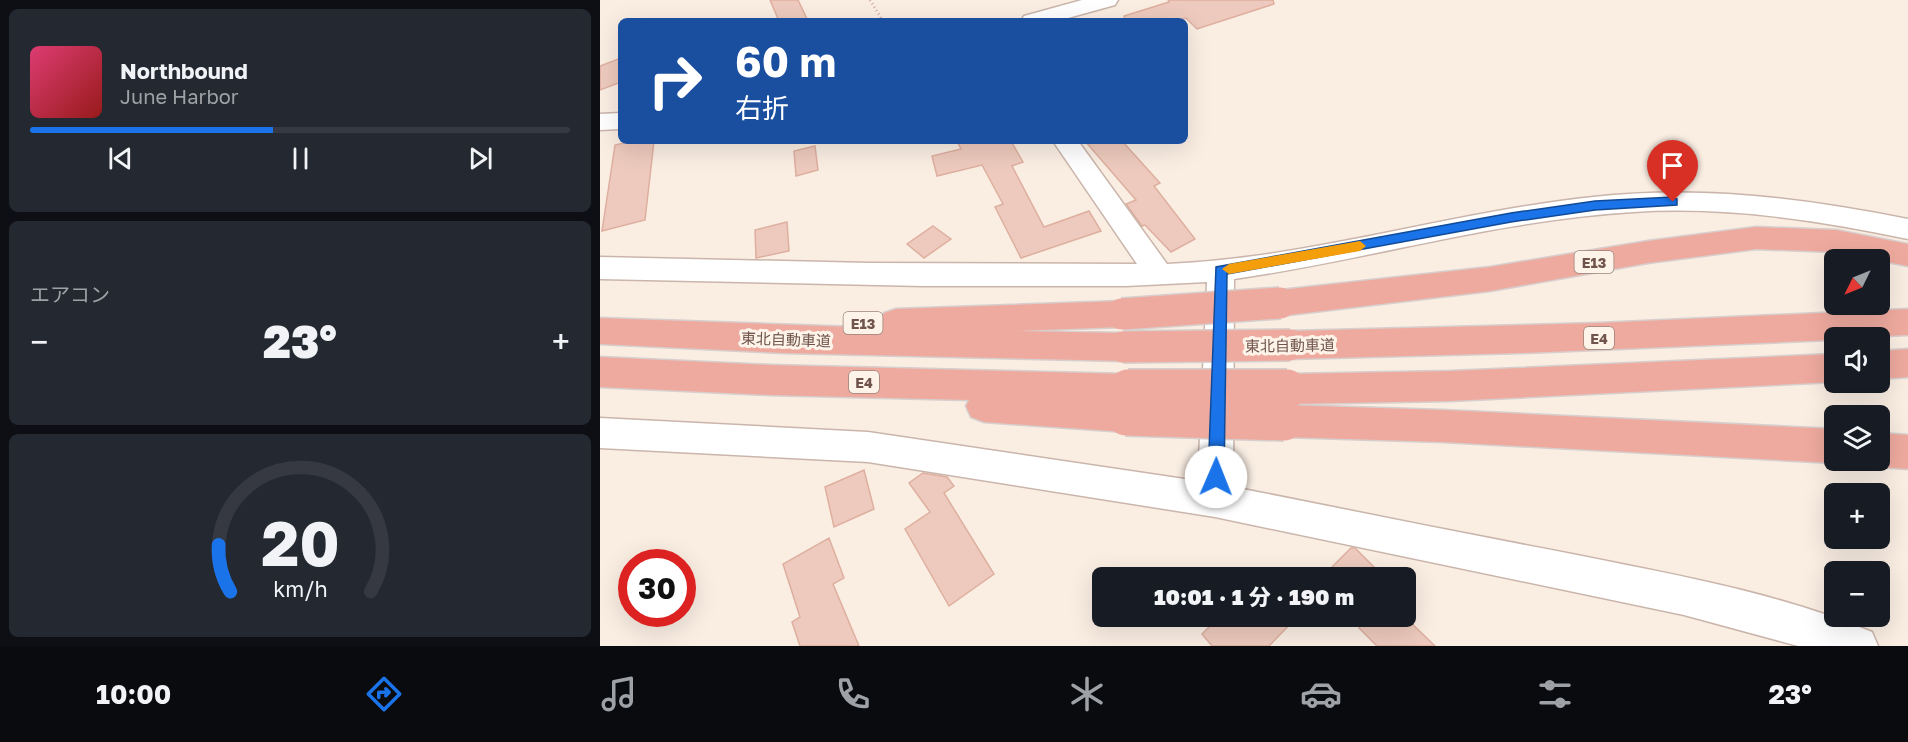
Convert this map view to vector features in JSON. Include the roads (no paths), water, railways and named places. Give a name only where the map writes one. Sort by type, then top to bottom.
[{"type":"highway","name":"E13","points":[[602,331],[1122,314],[1280,303],[1490,279],[1648,252],[1756,238],[1836,241],[1908,255]]},
{"type":"highway","name":"東北自動車道","points":[[602,331],[784,339],[1123,347],[1451,343],[1689,335],[1908,322]]},
{"type":"highway","points":[[1890,364],[1908,363]]},
{"type":"highway","points":[[600,381],[1127,403],[1285,405],[1473,386],[1824,368]]},
{"type":"highway","name":"E4","points":[[600,372],[770,380],[1127,403]]},
{"type":"highway","points":[[1285,405],[1443,426],[1824,445]]},
{"type":"highway","points":[[1890,451],[1908,452]]},
{"type":"street","points":[[1043,18],[1107,0]]},
{"type":"street","points":[[600,122],[618,120]]},
{"type":"street","points":[[1067,144],[1159,274]]},
{"type":"street","points":[[600,268],[988,275],[1159,274],[1221,270],[1511,218],[1595,206],[1650,202],[1750,202],[1843,215],[1908,229]]},
{"type":"street","points":[[1215,500],[1221,270]]},
{"type":"street","points":[[600,433],[868,447],[1215,500],[1684,596],[1791,624],[1858,646]]}]
